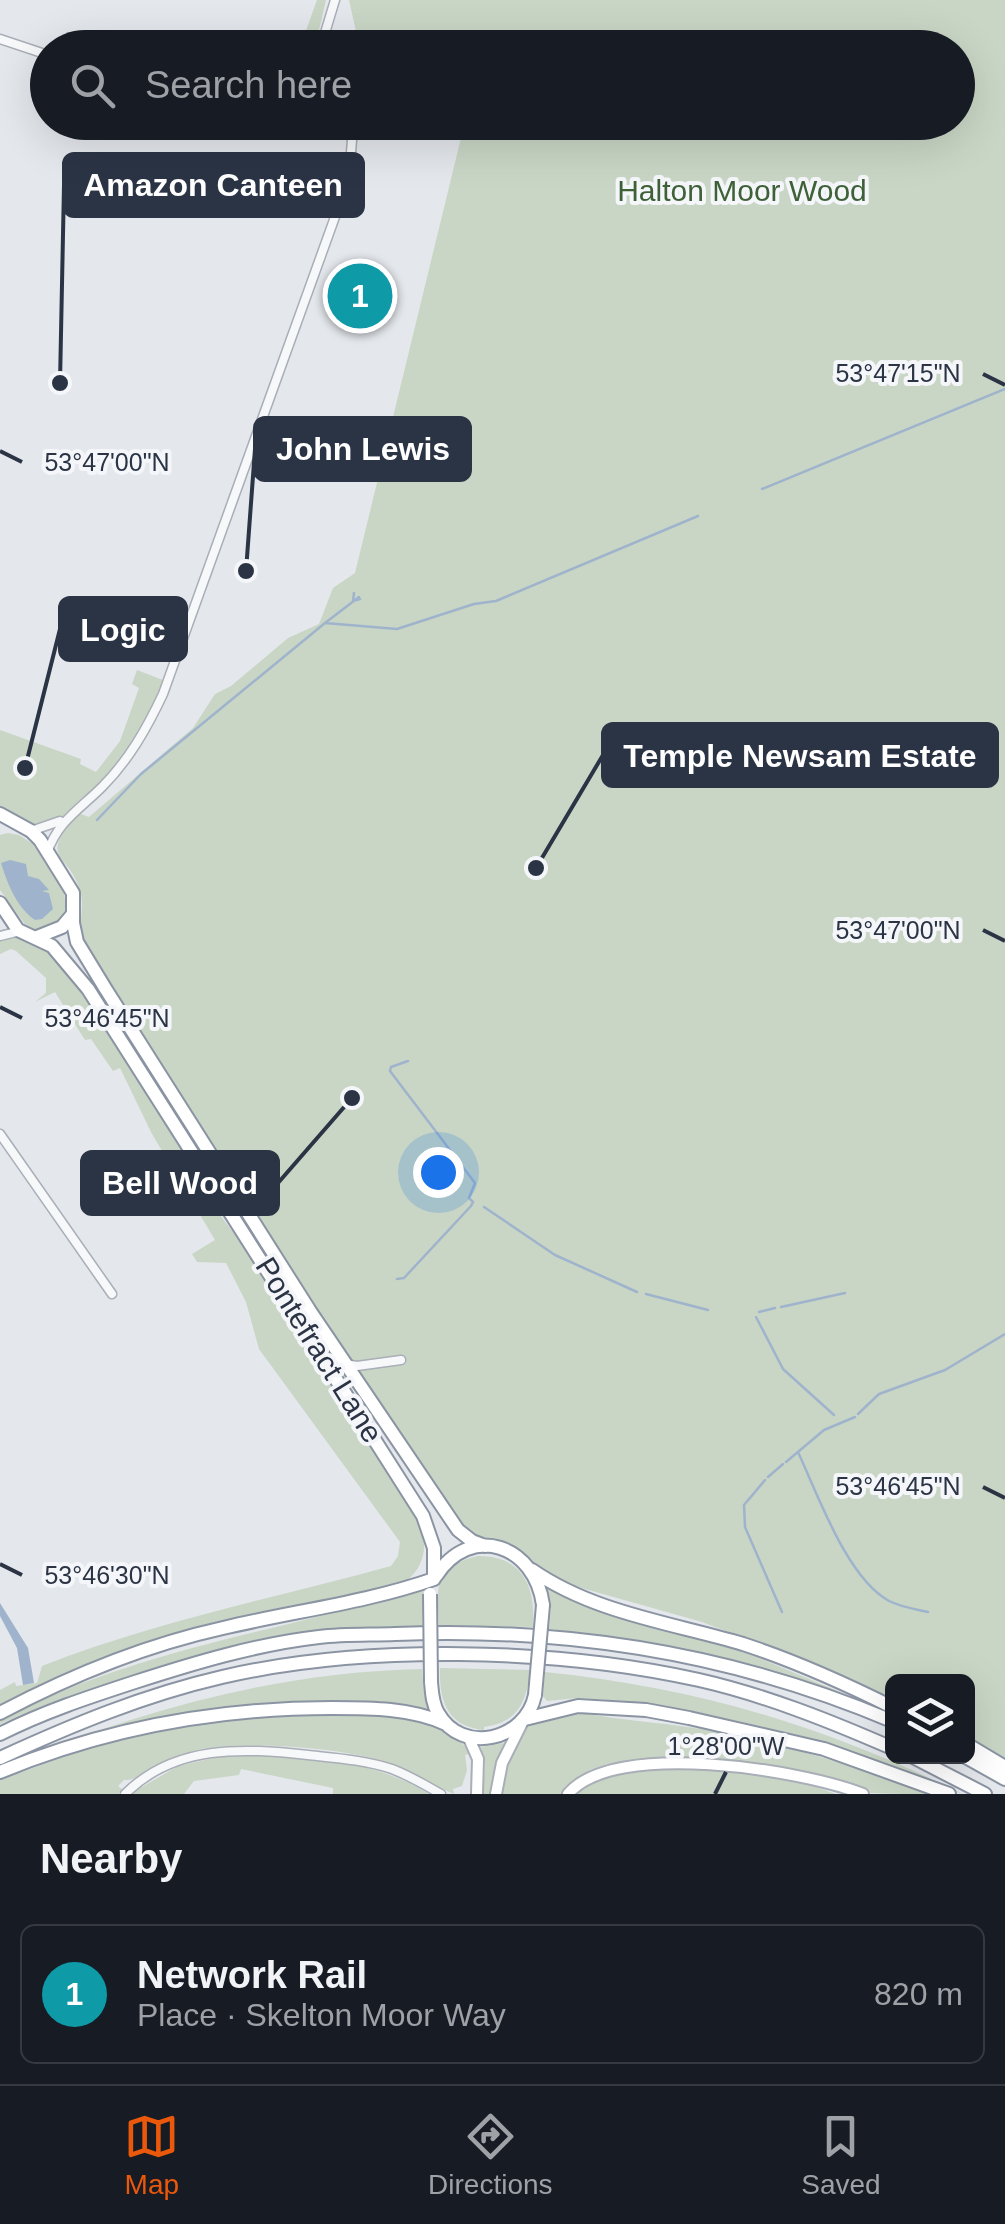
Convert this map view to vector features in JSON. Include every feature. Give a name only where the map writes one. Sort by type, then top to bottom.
[{"type":"highway","points":[[0,814],[24,828]]},
{"type":"highway","points":[[0,831],[24,828]]},
{"type":"highway","name":"Pontefract Lane","points":[[24,828],[73,893],[77,942],[345,1364],[458,1530],[486,1546]]},
{"type":"highway","points":[[0,903],[20,931],[37,937],[62,927],[74,914]]},
{"type":"highway","name":"Pontefract Lane","points":[[37,937],[62,955],[98,1005],[423,1516],[434,1548],[434,1579]]},
{"type":"highway","points":[[446,1724],[433,1701],[430,1594],[434,1579],[455,1556],[486,1546],[508,1551],[559,1588],[591,1602],[745,1645],[836,1679],[885,1704]]},
{"type":"highway","points":[[401,1590],[426,1566],[434,1548]]},
{"type":"highway","points":[[523,1720],[535,1695],[543,1606],[532,1570]]},
{"type":"highway","points":[[0,1713],[105,1666],[186,1637],[356,1602],[434,1579]]},
{"type":"highway","points":[[0,1734],[70,1703],[236,1652],[319,1636],[449,1630],[574,1638],[706,1660],[789,1682],[885,1718]]},
{"type":"highway","points":[[0,1758],[127,1705],[224,1677],[306,1662],[444,1655],[572,1660],[701,1680],[805,1712],[885,1745]]},
{"type":"highway","points":[[836,1679],[847,1679],[885,1696]]},
{"type":"highway","points":[[0,1772],[94,1738],[184,1718],[307,1708],[382,1710],[416,1714],[468,1736],[492,1738],[523,1720],[578,1706],[646,1710],[824,1749],[950,1794]]},
{"type":"highway","points":[[975,1740],[1005,1758]]},
{"type":"highway","points":[[975,1749],[1005,1767]]},
{"type":"highway","points":[[975,1762],[1005,1778]]},
{"type":"highway","points":[[927,1764],[985,1794]]},
{"type":"street","points":[[326,30],[335,0]]},
{"type":"street","points":[[0,39],[30,49]]},
{"type":"street","points":[[47,854],[64,819],[102,788],[120,766],[145,731],[163,694],[349,178],[352,140]]},
{"type":"street","points":[[24,828],[64,819]]},
{"type":"street","points":[[0,936],[20,931]]},
{"type":"street","points":[[0,1134],[112,1294]]},
{"type":"street","points":[[345,1364],[400,1360]]},
{"type":"street","points":[[356,1381],[368,1365]]},
{"type":"street","points":[[496,1794],[502,1763],[523,1720]]},
{"type":"street","points":[[468,1736],[478,1759],[475,1791]]},
{"type":"street","points":[[125,1794],[146,1776],[179,1758],[224,1750],[370,1762],[407,1775],[439,1793]]},
{"type":"street","points":[[568,1794],[581,1781],[608,1769],[664,1766],[770,1770],[823,1780],[863,1794]]},
{"type":"green space","points":[[317,0],[326,0],[319,30],[306,30]]},
{"type":"green space","name":"Halton Moor Wood","points":[[349,0],[1005,0],[1005,1760],[975,1743],[975,1674],[885,1674],[885,1698],[702,1622],[564,1583],[546,1574],[515,1548],[482,1540],[460,1528],[347,1359],[81,935],[81,895],[57,849],[65,829],[78,813],[89,817],[193,728],[215,694],[231,686],[288,638],[319,624],[333,588],[355,573],[461,140],[975,140],[975,30],[356,30]]},
{"type":"green space","points":[[137,670],[168,682],[131,746],[84,803],[42,829],[0,814],[0,730],[81,759],[80,764],[96,772],[120,741],[139,688],[132,684]]},
{"type":"green space","points":[[8,833],[33,844],[64,892],[66,909],[58,923],[37,930],[27,927],[0,890],[0,835]]},
{"type":"green space","points":[[13,934],[47,948],[68,971],[217,1211],[255,1261],[420,1523],[424,1551],[413,1574],[399,1585],[397,1582],[167,1635],[0,1707],[0,1690],[15,1682],[16,1686],[37,1683],[42,1666],[171,1623],[391,1566],[398,1556],[400,1542],[259,1349],[246,1302],[226,1263],[197,1262],[192,1254],[215,1240],[152,1134],[120,1068],[113,1071],[91,1039],[85,1040],[55,992],[35,1002],[46,993],[46,978],[16,951],[0,954],[0,940]]},
{"type":"green space","points":[[478,1556],[506,1561],[524,1576],[532,1599],[533,1627],[439,1625],[439,1589],[445,1572]]},
{"type":"green space","points":[[546,1587],[587,1606],[747,1653],[883,1710],[802,1681],[719,1658],[549,1629],[551,1606]]},
{"type":"green space","points":[[424,1588],[422,1626],[313,1637],[207,1656],[102,1685],[0,1724],[0,1720],[52,1695],[157,1658]]},
{"type":"green space","points":[[440,1668],[530,1670],[519,1709],[505,1721],[484,1730],[461,1723],[448,1710],[441,1691]]},
{"type":"green space","points":[[422,1669],[431,1713],[242,1707],[11,1764],[111,1726],[212,1697],[316,1677]]},
{"type":"green space","points":[[545,1672],[709,1700],[811,1730],[963,1794],[786,1734],[624,1701],[547,1701],[543,1696]]},
{"type":"green space","points":[[577,1712],[749,1739],[828,1759],[932,1794],[871,1793],[785,1768],[641,1760],[587,1771],[562,1794],[500,1794],[511,1753],[521,1734],[541,1720]]},
{"type":"green space","points":[[366,1714],[414,1719],[436,1726],[471,1753],[465,1755],[467,1770],[462,1786],[453,1789],[454,1794],[392,1764],[349,1753],[244,1746],[191,1752],[124,1780],[118,1786],[123,1790],[118,1794],[0,1794],[0,1780],[83,1750],[155,1731],[215,1721]]},
{"type":"green space","points":[[504,1743],[491,1794],[483,1794],[485,1764],[481,1747]]},
{"type":"green space","points":[[232,1754],[309,1758],[359,1766],[383,1772],[429,1794],[333,1794],[333,1788],[241,1769],[239,1775],[194,1781],[184,1794],[130,1794],[178,1766]]},
{"type":"green space","points":[[663,1769],[772,1776],[835,1794],[572,1794],[605,1772]]},
{"type":"water","points":[[10,860],[26,864],[28,876],[39,879],[49,890],[42,891],[49,893],[53,909],[42,919],[28,915],[13,894],[1,863]]},
{"type":"water","points":[[0,1603],[28,1648],[34,1683],[23,1685],[17,1648],[0,1616]]},
{"type":"waterway","points":[[762,489],[1005,389]]},
{"type":"waterway","points":[[97,820],[141,774],[325,623],[397,629],[474,604],[496,601],[698,516]]},
{"type":"waterway","points":[[354,593],[353,601],[360,599]]},
{"type":"waterway","points":[[325,623],[359,597]]},
{"type":"waterway","points":[[397,1279],[404,1278],[471,1206],[469,1198],[475,1183],[390,1071],[391,1067],[408,1061]]},
{"type":"waterway","points":[[484,1207],[555,1255],[637,1292]]},
{"type":"waterway","points":[[781,1307],[845,1293]]},
{"type":"waterway","points":[[646,1294],[708,1310]]},
{"type":"waterway","points":[[759,1312],[775,1308]]},
{"type":"waterway","points":[[756,1317],[783,1369],[834,1415]]},
{"type":"waterway","points":[[858,1414],[879,1394],[945,1370],[1005,1334]]},
{"type":"waterway","points":[[786,1462],[824,1430],[855,1417]]},
{"type":"waterway","points":[[798,1452],[835,1534],[860,1574],[889,1601],[928,1612]]},
{"type":"waterway","points":[[768,1477],[783,1464]]},
{"type":"waterway","points":[[765,1480],[744,1505],[745,1527],[782,1612]]},
{"type":"place","name":"Network Rail","points":[[360,296]]},
{"type":"place","name":"Amazon Canteen","points":[[60,383]]},
{"type":"place","name":"John Lewis","points":[[246,571]]},
{"type":"place","name":"Logic","points":[[25,768]]},
{"type":"place","name":"Temple Newsam Estate","points":[[536,868]]},
{"type":"place","name":"Bell Wood","points":[[352,1098]]}]
